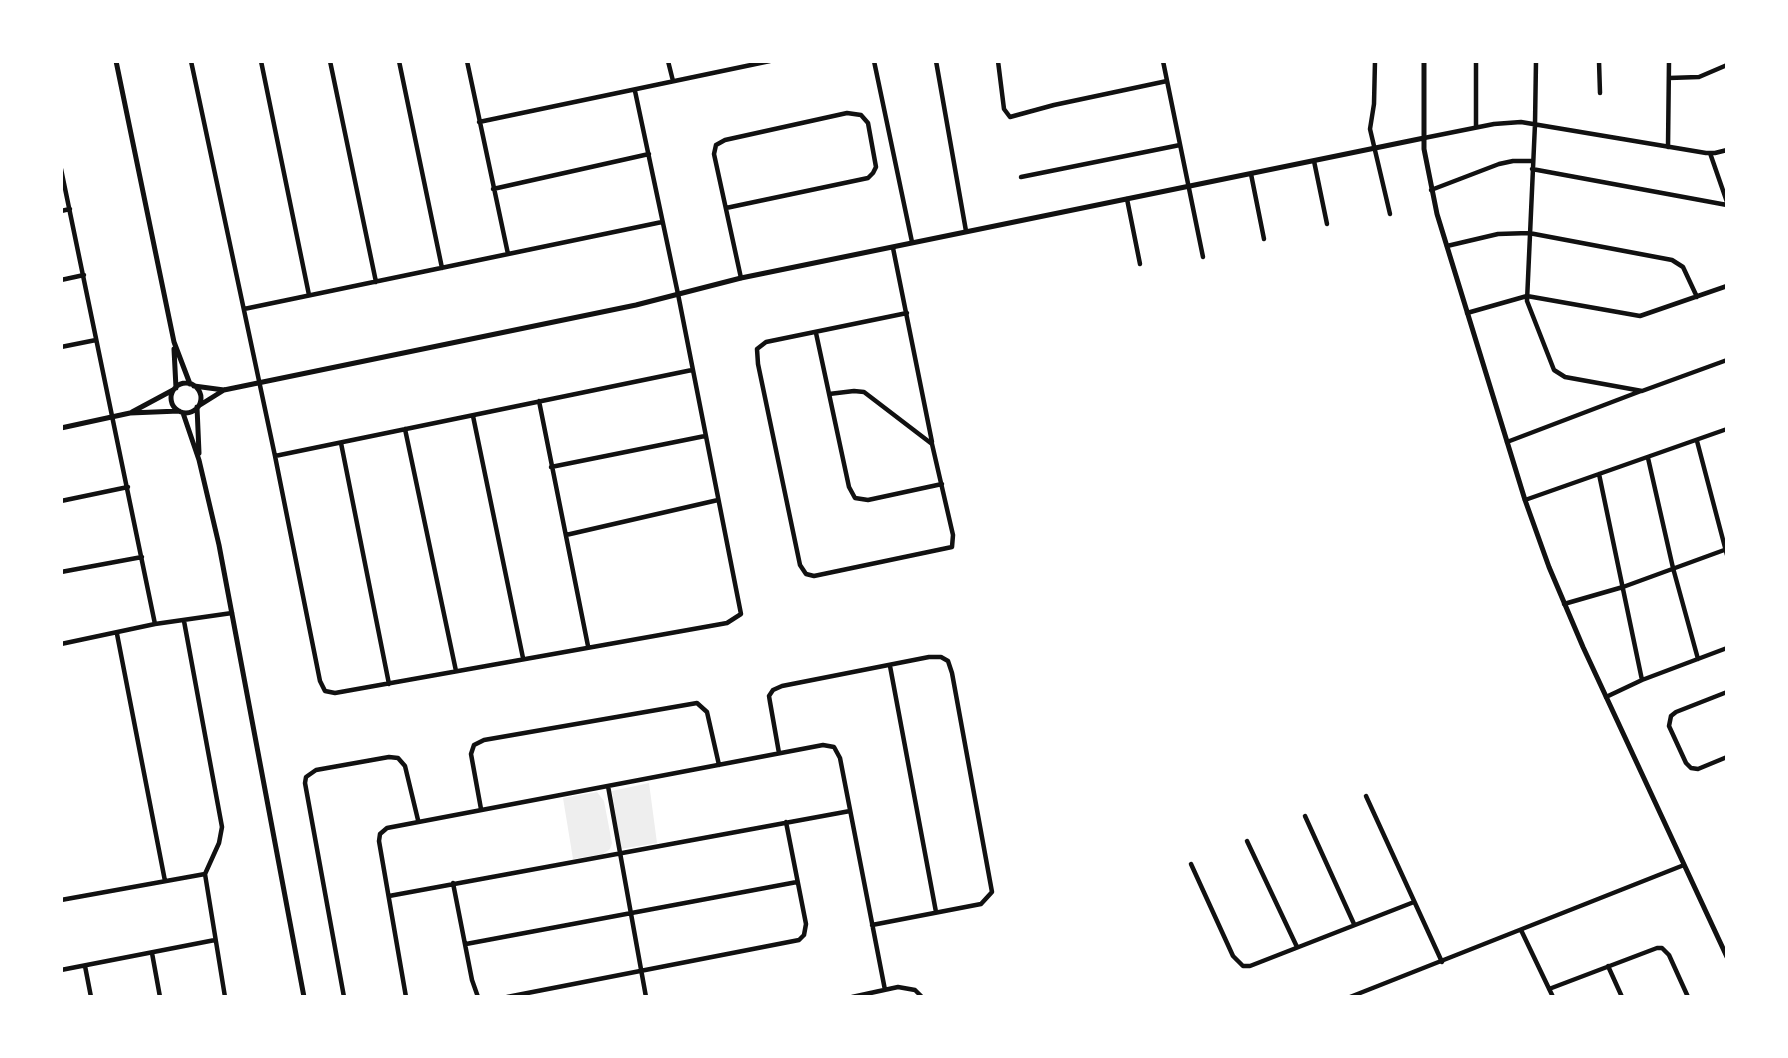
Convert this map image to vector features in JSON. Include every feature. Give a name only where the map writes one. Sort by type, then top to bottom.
[{"type":"street","points":[[116,61],[174,342],[175,388],[171,399],[173,406],[181,412],[199,460],[232,613],[304,997]]},
{"type":"street","points":[[191,61],[320,681],[326,691],[335,693],[588,646],[696,629],[738,618],[741,607],[635,90]]},
{"type":"street","points":[[261,61],[309,295]]},
{"type":"street","points":[[330,61],[376,282]]},
{"type":"street","points":[[399,61],[442,268]]},
{"type":"street","points":[[467,61],[508,254]]},
{"type":"street","points":[[668,61],[673,81]]},
{"type":"street","points":[[479,122],[770,61]]},
{"type":"street","points":[[874,61],[912,242]]},
{"type":"street","points":[[936,61],[966,231]]},
{"type":"street","points":[[998,61],[1007,113],[1012,117],[1167,80]]},
{"type":"street","points":[[1163,61],[1203,257]]},
{"type":"street","points":[[1375,61],[1374,104],[1369,125],[1390,215]]},
{"type":"street","points":[[1424,61],[1424,138],[1432,190],[1446,246],[1525,500],[1564,604],[1727,957]]},
{"type":"street","points":[[1476,61],[1476,127]]},
{"type":"street","points":[[1536,61],[1527,296],[1529,310],[1558,374],[1642,391]]},
{"type":"street","points":[[1599,61],[1600,93]]},
{"type":"street","points":[[1668,147],[1669,61]]},
{"type":"street","points":[[1669,78],[1703,76],[1727,65]]},
{"type":"street","points":[[726,208],[867,178],[876,167],[870,128],[861,116],[847,113],[720,143],[714,155],[740,278]]},
{"type":"street","points":[[61,428],[130,413],[191,412],[224,390],[258,382],[636,305],[740,278],[1476,127],[1508,122],[1535,124],[1710,153],[1727,150]]},
{"type":"street","points":[[1021,177],[1180,145]]},
{"type":"street","points":[[1532,169],[1727,204],[1710,153]]},
{"type":"street","points":[[493,188],[649,154]]},
{"type":"street","points":[[1432,190],[1499,164],[1513,160],[1533,161]]},
{"type":"street","points":[[1314,161],[1327,224]]},
{"type":"street","points":[[61,169],[155,624]]},
{"type":"street","points":[[1251,174],[1264,239]]},
{"type":"street","points":[[1126,198],[1140,264]]},
{"type":"street","points":[[61,211],[70,209]]},
{"type":"street","points":[[244,309],[662,222]]},
{"type":"street","points":[[1446,246],[1497,234],[1529,233],[1676,261],[1683,267],[1697,297]]},
{"type":"street","points":[[893,248],[907,313],[932,444],[954,543],[945,550],[814,576],[804,572],[800,565],[757,353],[760,346],[766,342],[907,313]]},
{"type":"street","points":[[61,280],[84,275]]},
{"type":"street","points":[[1467,313],[1527,296],[1633,316],[1646,315],[1727,286]]},
{"type":"street","points":[[816,333],[849,487],[855,498],[868,500],[943,484]]},
{"type":"street","points":[[61,347],[96,340]]},
{"type":"street","points":[[174,342],[200,398],[197,407],[199,460]]},
{"type":"street","points":[[1507,442],[1727,360]]},
{"type":"street","points":[[275,456],[692,370]]},
{"type":"street","points":[[130,413],[184,384],[224,390]]},
{"type":"street","points":[[829,394],[864,392],[932,444]]},
{"type":"street","points":[[539,401],[588,646]]},
{"type":"street","points":[[472,416],[523,658]]},
{"type":"street","points":[[405,429],[456,671]]},
{"type":"street","points":[[1525,500],[1727,429]]},
{"type":"street","points":[[551,467],[705,436]]},
{"type":"street","points":[[1564,604],[1623,587],[1726,551],[1697,441]]},
{"type":"street","points":[[341,443],[389,684]]},
{"type":"street","points":[[1648,458],[1673,568],[1698,659]]},
{"type":"street","points":[[1599,474],[1642,680]]},
{"type":"street","points":[[61,500],[128,486]]},
{"type":"street","points":[[566,535],[718,500]]},
{"type":"street","points":[[61,572],[142,557]]},
{"type":"street","points":[[61,644],[155,624],[232,613]]},
{"type":"street","points":[[184,621],[222,827],[219,843],[205,874],[225,997]]},
{"type":"street","points":[[117,634],[165,881]]},
{"type":"street","points":[[1606,697],[1642,680],[1727,648]]},
{"type":"street","points":[[779,753],[769,702],[773,690],[782,686],[941,657],[945,658],[950,666],[992,892],[986,901],[973,906],[872,925]]},
{"type":"street","points":[[890,666],[936,912]]},
{"type":"street","points":[[1727,692],[1676,712],[1671,716],[1669,726],[1686,763],[1691,768],[1698,769],[1727,757]]},
{"type":"street","points":[[481,809],[471,761],[472,749],[479,742],[498,738],[697,703],[707,712],[719,765]]},
{"type":"street","points":[[406,997],[378,837],[382,831],[393,825],[418,820],[823,745],[834,747],[840,758],[885,990]]},
{"type":"street","points":[[344,997],[305,780],[316,770],[389,757],[398,758],[405,766],[418,820]]},
{"type":"street","points":[[608,786],[646,997]]},
{"type":"street","points":[[1366,796],[1442,961]]},
{"type":"street","points":[[389,895],[850,811]]},
{"type":"street","points":[[1304,816],[1354,924]]},
{"type":"street","points":[[507,997],[799,940],[804,934],[806,924],[786,822]]},
{"type":"street","points":[[1247,841],[1297,947]]},
{"type":"street","points":[[1191,864],[1233,956],[1243,966],[1250,966],[1414,902]]},
{"type":"street","points":[[1350,997],[1684,865]]},
{"type":"street","points":[[61,901],[205,874]]},
{"type":"street","points":[[466,944],[797,882]]},
{"type":"street","points":[[453,884],[472,980],[478,997]]},
{"type":"street","points":[[1521,930],[1553,997]]},
{"type":"street","points":[[61,970],[215,940]]},
{"type":"street","points":[[1549,989],[1662,948],[1669,956],[1688,997]]},
{"type":"street","points":[[152,953],[160,997]]},
{"type":"street","points":[[85,965],[91,997]]},
{"type":"street","points":[[1608,966],[1622,997]]},
{"type":"street","points":[[852,997],[907,988],[915,990],[922,997]]},
{"type":"shaded area","points":[[649,783],[657,843],[621,849],[612,791]]},
{"type":"shaded area","points":[[597,792],[604,801],[612,843],[610,849],[603,854],[573,859],[563,798]]}]
